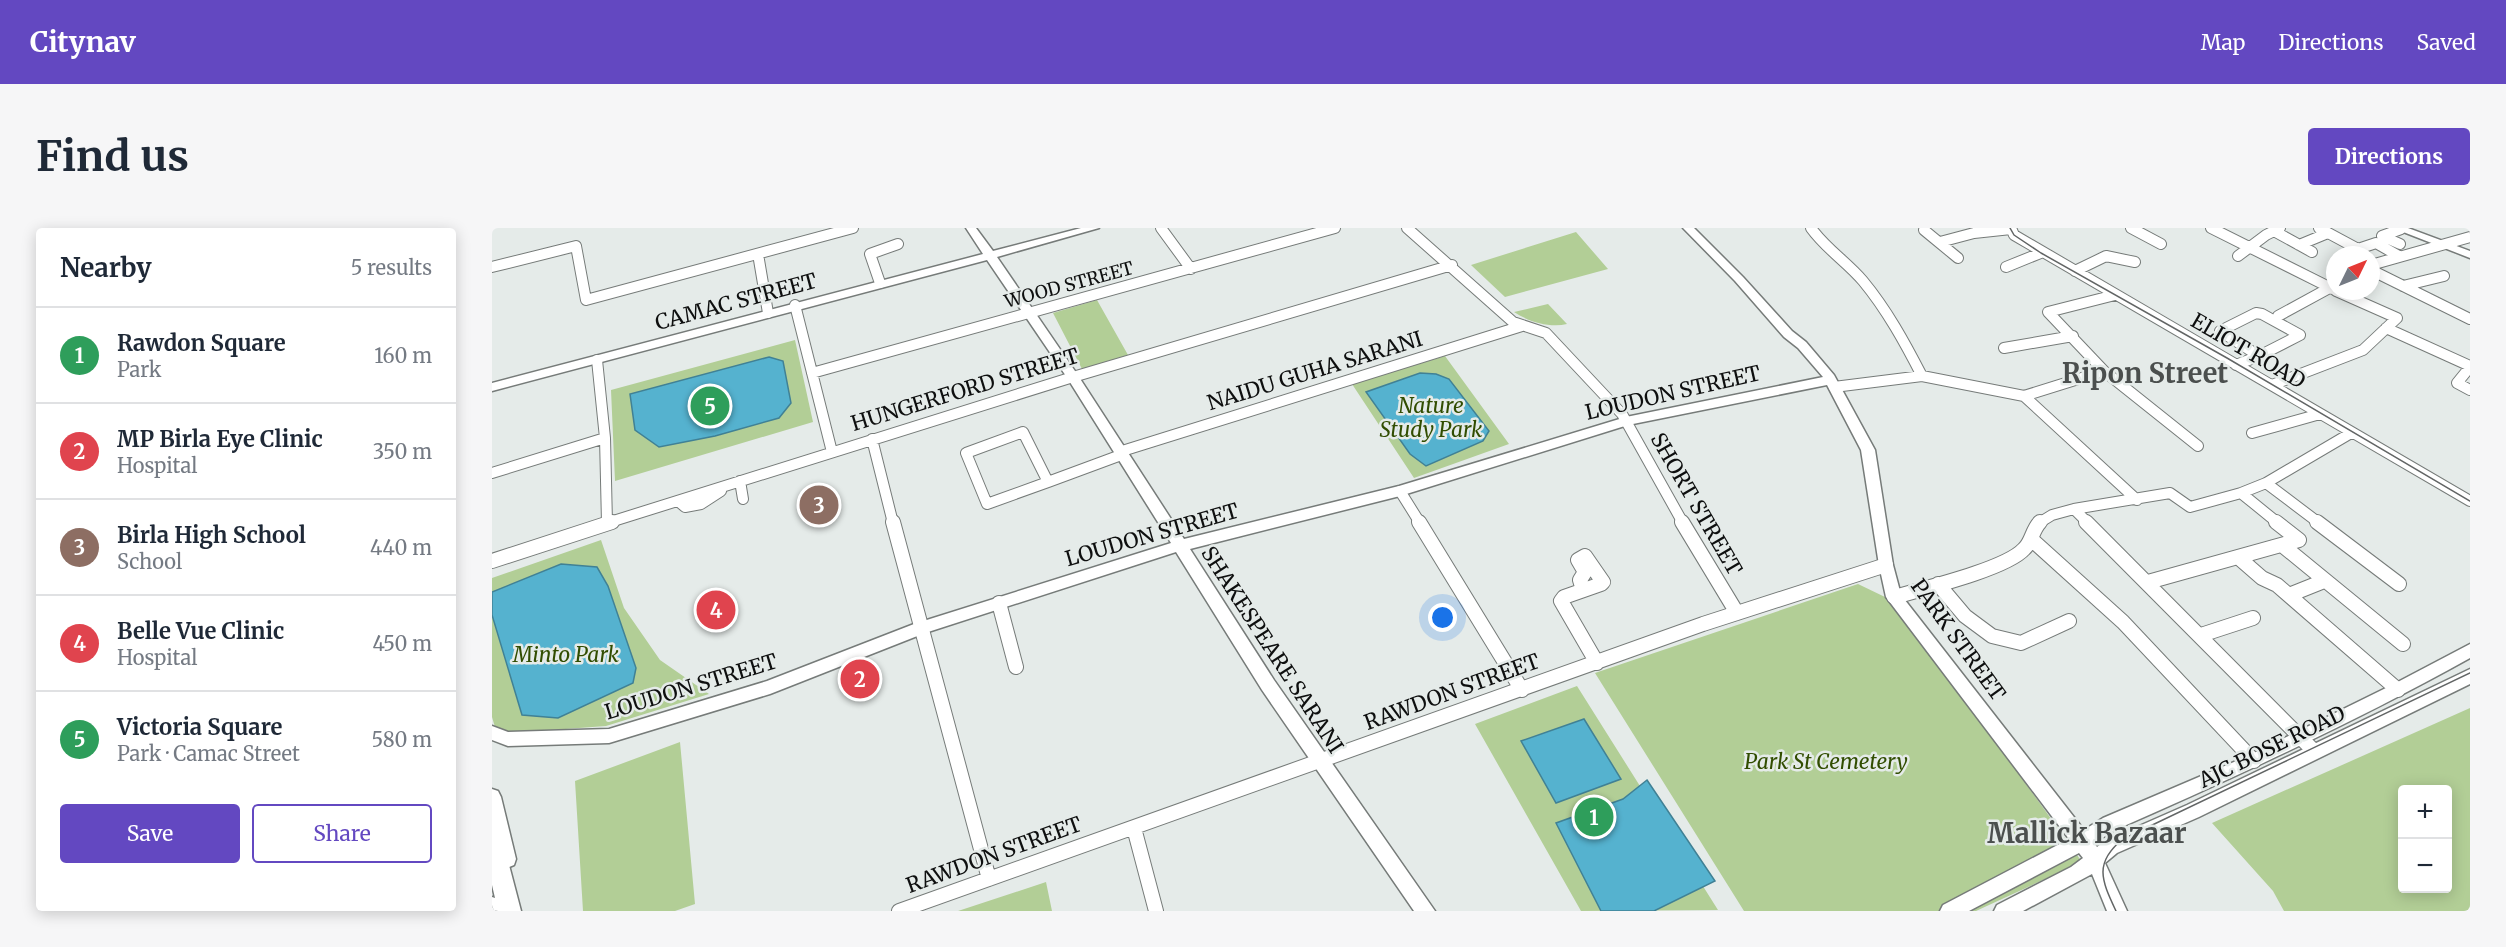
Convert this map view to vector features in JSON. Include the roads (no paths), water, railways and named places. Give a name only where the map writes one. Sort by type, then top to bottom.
[{"type":"highway","points":[[492,842],[510,911]]},
{"type":"main road","name":"SHAKESPEARE SARANI","points":[[971,228],[1072,377],[1268,685],[1425,911]]},
{"type":"main road","name":"CAMAC STREET","points":[[492,387],[795,305],[1094,228]]},
{"type":"main road","name":"PARK STREET","points":[[1688,228],[1739,279],[1788,334],[1802,345],[1832,384],[1868,450],[1886,565],[1894,597],[2082,841],[2095,860],[2117,911]]},
{"type":"main road","points":[[2400,229],[2470,255]]},
{"type":"main road","name":"LOUDON STREET","points":[[492,733],[508,739],[609,736],[770,687],[920,628],[1179,546],[1400,491],[1626,421],[1832,384]]},
{"type":"main road","points":[[1950,911],[2009,883],[2109,824],[2254,761],[2308,745],[2398,690],[2470,650]]},
{"type":"main road","name":"AJC BOSE ROAD","points":[[2004,911],[2078,873],[2110,847],[2193,811],[2308,745],[2470,676]]},
{"type":"main road","points":[[492,797],[519,911]]},
{"type":"street","points":[[492,267],[576,246],[586,300],[853,228]]},
{"type":"street","points":[[1161,228],[1191,269]]},
{"type":"street","points":[[1285,228],[1295,240]]},
{"type":"street","name":"WOOD STREET","points":[[812,373],[1335,228]]},
{"type":"street","name":"SHORT STREET","points":[[1407,228],[1452,265],[1513,322],[1546,333],[1626,421],[1711,573],[1737,613]]},
{"type":"street","points":[[1811,228],[1819,240],[1862,280],[1902,339],[1922,376]]},
{"type":"street","points":[[1940,242],[1974,233],[2011,228]]},
{"type":"street","name":"ELIOT ROAD","points":[[2011,228],[2014,235],[2115,296],[2470,501]]},
{"type":"street","points":[[2131,228],[2161,244]]},
{"type":"street","points":[[2211,228],[2326,284]]},
{"type":"street","points":[[2400,229],[2382,236],[2400,244]]},
{"type":"street","points":[[1924,230],[1958,258]]},
{"type":"street","points":[[2238,256],[2277,230],[2312,252]]},
{"type":"street","points":[[2299,245],[2323,230],[2358,249],[2376,243],[2399,256]]},
{"type":"street","points":[[2380,262],[2470,237]]},
{"type":"street","points":[[880,283],[870,254],[898,244]]},
{"type":"street","points":[[2006,267],[2043,252]]},
{"type":"street","points":[[758,254],[768,313]]},
{"type":"street","points":[[2075,271],[2106,256],[2135,262]]},
{"type":"street","name":"HUNGERFORD STREET","points":[[607,523],[678,501],[685,507],[701,504],[720,494],[722,487],[740,481],[1072,377],[1452,265]]},
{"type":"street","points":[[2380,274],[2470,319]]},
{"type":"street","points":[[2403,286],[2444,276]]},
{"type":"street","points":[[2278,316],[2326,292]]},
{"type":"street","points":[[2115,296],[2048,312],[2104,371],[2198,446]]},
{"type":"street","points":[[2272,385],[2363,350],[2397,318],[2359,300]]},
{"type":"street","points":[[795,305],[832,452]]},
{"type":"street","points":[[2236,365],[2259,356],[2300,335],[2258,312],[2220,331],[2259,356]]},
{"type":"street","name":"NAIDU GUHA SARANI","points":[[1049,483],[1023,432],[966,453],[987,504],[1049,483],[1120,454],[1522,326]]},
{"type":"street","points":[[2386,328],[2470,367],[2457,383],[2470,390]]},
{"type":"street","points":[[2004,348],[2073,336]]},
{"type":"street","points":[[492,561],[607,523],[606,438],[597,360]]},
{"type":"street","points":[[1832,384],[1922,376],[2024,396],[2104,371]]},
{"type":"street","points":[[2024,396],[2137,500]]},
{"type":"street","points":[[2252,433],[2320,414]]},
{"type":"street","points":[[1894,597],[2014,557],[2024,550],[2031,539],[2033,530],[2043,520],[2057,513],[2170,493],[2190,507],[2241,493],[2266,483],[2351,433]]},
{"type":"street","points":[[492,473],[606,438]]},
{"type":"street","points":[[872,439],[920,628],[989,879]]},
{"type":"street","points":[[740,481],[743,499]]},
{"type":"street","points":[[2266,483],[2399,584]]},
{"type":"street","points":[[1400,491],[1522,690]]},
{"type":"street","points":[[2148,582],[2299,540],[2241,493]]},
{"type":"street","points":[[2074,509],[2308,745]]},
{"type":"street","points":[[2031,539],[2124,622],[2214,721],[2254,761]]},
{"type":"street","points":[[2283,545],[2403,644]]},
{"type":"street","points":[[2239,558],[2262,578],[2271,580],[2398,690]]},
{"type":"street","name":"RAWDON STREET","points":[[899,911],[1737,613],[1886,565]]},
{"type":"street","points":[[2289,595],[2324,581]]},
{"type":"street","points":[[1938,584],[1965,616],[1992,636],[2021,643],[2069,621]]},
{"type":"street","points":[[1583,590],[1564,597],[1561,601],[1597,663]]},
{"type":"street","points":[[999,603],[1016,667]]},
{"type":"street","points":[[2200,635],[2253,618]]},
{"type":"street","points":[[1134,828],[1156,911]]},
{"type":"water","points":[[769,357],[783,361],[791,403],[779,418],[715,436],[659,447],[635,430],[630,394]]},
{"type":"water","name":"Nature Study Park","points":[[1420,373],[1436,374],[1449,379],[1489,431],[1483,441],[1426,466],[1410,454],[1366,392]]},
{"type":"water","name":"Minto Park","points":[[561,564],[597,567],[608,586],[636,668],[633,683],[558,718],[522,715],[492,615],[492,592]]},
{"type":"water","points":[[1584,719],[1621,779],[1556,803],[1521,741]]},
{"type":"water","points":[[1647,780],[1715,881],[1654,911],[1601,911],[1556,823],[1623,799]]},
{"type":"tram line","points":[[2010,228],[2014,235],[2041,253],[2227,358],[2470,501]]},
{"type":"tram line","points":[[2116,911],[2103,873],[2107,856],[2123,839],[2470,673]]},
{"type":"place","name":"Victoria Square","points":[[710,406]]},
{"type":"place","name":"Birla High School","points":[[819,505]]},
{"type":"place","name":"Belle Vue Clinic","points":[[716,610]]},
{"type":"place","name":"MP Birla Eye Clinic","points":[[860,679]]},
{"type":"place","name":"Rawdon Square","points":[[1594,817]]},
{"type":"district","name":"Ripon Street","points":[[2145,374]]},
{"type":"district","name":"Mallick Bazaar","points":[[2087,834]]},
{"type":"park label","name":"Park St Cemetery","points":[[1826,762]]}]
